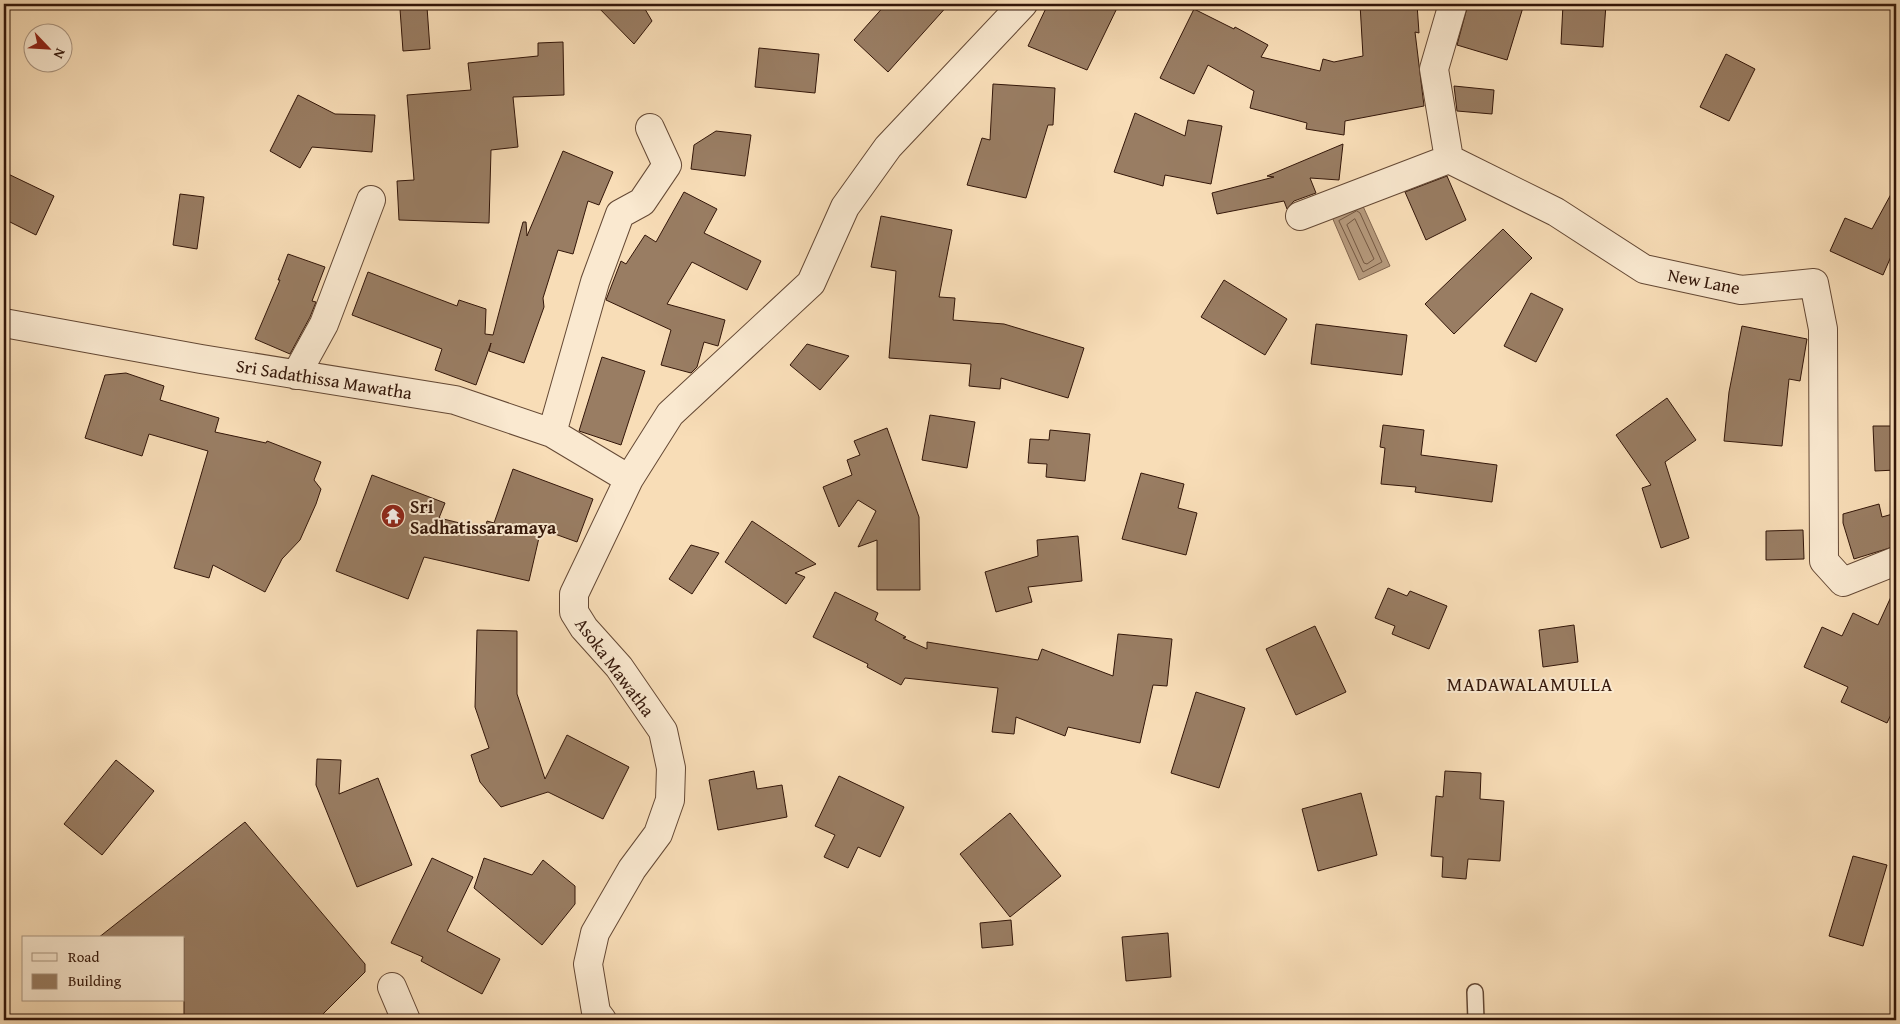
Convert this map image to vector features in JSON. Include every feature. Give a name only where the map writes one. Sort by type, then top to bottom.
[{"type":"street","name":"Asoka Mawatha","points":[[602,1020],[596,1012],[588,964],[595,933],[632,869],[658,834],[670,800],[671,768],[663,731],[619,667],[584,628],[574,612],[574,594],[629,479],[670,414],[811,283],[845,207],[888,147],[1024,4]]},
{"type":"street","points":[[1300,216],[1449,159],[1434,69],[1453,4]]},
{"type":"street","points":[[552,433],[595,282],[620,214],[642,202],[667,164],[650,128]]},
{"type":"street","name":"New Lane","points":[[1449,159],[1556,212],[1644,269],[1741,290],[1814,283],[1823,329],[1824,561],[1843,582],[1896,561]]},
{"type":"street","points":[[296,375],[324,324],[371,200]]},
{"type":"street","name":"Sri Sadathissa Mawatha","points":[[4,323],[296,375],[455,400],[552,433],[629,479]]},
{"type":"street","points":[[392,987],[406,1020]]},
{"type":"lane","points":[[1475,992],[1476,1020]]},
{"type":"water","points":[[1362,204],[1390,266],[1359,280],[1332,217]]},
{"type":"building","points":[[595,4],[642,4],[652,21],[634,44]]},
{"type":"building","points":[[886,4],[949,4],[888,72],[854,40]]},
{"type":"building","points":[[1048,4],[1119,4],[1087,70],[1028,46]]},
{"type":"building","points":[[1360,4],[1417,4],[1419,33],[1415,32],[1424,106],[1345,121],[1344,135],[1306,129],[1307,123],[1250,108],[1254,91],[1208,65],[1194,94],[1160,78],[1194,9],[1234,29],[1235,27],[1268,45],[1261,57],[1320,71],[1323,59],[1334,62],[1363,56]]},
{"type":"building","points":[[1468,4],[1524,4],[1507,60],[1457,45]]},
{"type":"building","points":[[1563,4],[1606,4],[1603,47],[1561,44]]},
{"type":"building","points":[[427,7],[430,49],[403,51],[400,9]]},
{"type":"building","points":[[563,42],[564,95],[513,97],[518,147],[491,150],[489,223],[399,220],[397,181],[414,180],[407,95],[471,90],[468,63],[538,56],[538,43]]},
{"type":"building","points":[[759,48],[819,54],[815,93],[755,87]]},
{"type":"building","points":[[1726,54],[1755,69],[1729,121],[1700,107]]},
{"type":"building","points":[[993,84],[1055,88],[1053,125],[1048,125],[1026,198],[967,185],[982,138],[990,140]]},
{"type":"building","points":[[1454,86],[1494,90],[1492,114],[1457,111]]},
{"type":"building","points":[[298,95],[335,114],[375,115],[372,152],[312,147],[300,168],[270,151]]},
{"type":"building","points":[[1135,113],[1185,136],[1188,120],[1222,126],[1211,184],[1165,175],[1163,186],[1114,172]]},
{"type":"building","points":[[716,131],[751,135],[745,176],[691,169],[694,145]]},
{"type":"building","points":[[1343,144],[1339,180],[1310,178],[1316,193],[1294,201],[1287,209],[1284,201],[1217,214],[1212,193],[1274,177],[1267,176]]},
{"type":"building","points":[[563,151],[613,172],[599,205],[588,201],[573,254],[558,250],[543,298],[544,307],[524,363],[489,351],[491,343],[476,385],[435,370],[442,349],[352,315],[368,272],[457,306],[459,300],[486,309],[485,334],[493,335],[523,222],[526,222],[527,236]]},
{"type":"building","points":[[4,172],[54,196],[36,235],[4,219]]},
{"type":"building","points":[[1447,176],[1466,220],[1426,240],[1405,192]]},
{"type":"building","points":[[1896,185],[1896,245],[1883,275],[1830,251],[1845,218],[1872,229]]},
{"type":"building","points":[[684,192],[717,209],[704,233],[761,261],[747,290],[692,262],[667,304],[725,320],[718,346],[704,342],[697,367],[691,373],[661,365],[671,330],[606,300],[621,261],[626,264],[645,235],[656,242]]},
{"type":"building","points":[[180,194],[204,197],[197,249],[173,245]]},
{"type":"building","points":[[881,216],[952,230],[939,297],[955,298],[953,320],[1004,324],[1084,348],[1068,398],[1001,378],[1000,389],[969,386],[971,364],[889,358],[896,271],[871,267]]},
{"type":"building","points":[[1503,229],[1532,258],[1454,334],[1425,304]]},
{"type":"building","points":[[288,254],[325,267],[312,301],[316,302],[310,317],[290,354],[255,339],[280,280],[278,280]]},
{"type":"building","points":[[1224,280],[1287,319],[1265,355],[1201,317]]},
{"type":"building","points":[[1531,293],[1563,309],[1536,362],[1504,346]]},
{"type":"building","points":[[1316,324],[1407,335],[1402,375],[1311,364]]},
{"type":"building","points":[[1742,326],[1807,339],[1800,381],[1789,379],[1782,446],[1724,441],[1729,392]]},
{"type":"building","points":[[807,344],[849,356],[820,390],[790,365]]},
{"type":"building","points":[[602,357],[645,371],[621,445],[579,431]]},
{"type":"building","points":[[126,373],[164,386],[160,400],[219,418],[215,432],[266,443],[267,441],[321,462],[314,480],[321,489],[316,504],[300,540],[282,559],[265,592],[213,565],[209,578],[174,568],[208,451],[149,434],[142,456],[85,438],[105,375]]},
{"type":"building","points":[[1667,398],[1696,440],[1665,462],[1689,538],[1661,548],[1642,488],[1651,485],[1616,435]]},
{"type":"building","points":[[930,415],[975,422],[967,468],[922,460]]},
{"type":"building","points":[[1383,425],[1424,430],[1421,455],[1497,465],[1492,502],[1415,492],[1416,487],[1381,484],[1385,448],[1380,447]]},
{"type":"building","points":[[1873,426],[1896,426],[1896,470],[1875,471]]},
{"type":"building","points":[[887,428],[919,517],[920,590],[877,590],[877,540],[858,547],[876,511],[858,500],[839,527],[823,487],[852,475],[847,460],[860,455],[854,441]]},
{"type":"building","points":[[1050,430],[1090,434],[1085,481],[1046,477],[1047,464],[1028,463],[1030,439],[1049,440]]},
{"type":"building","points":[[513,469],[593,499],[577,542],[541,529],[529,581],[424,557],[408,599],[336,571],[372,475],[445,503],[439,518],[485,529],[487,521],[494,523]]},
{"type":"building","points":[[1141,473],[1184,484],[1178,508],[1197,513],[1186,555],[1122,539]]},
{"type":"building","points":[[1879,504],[1882,517],[1896,513],[1896,546],[1854,559],[1843,523],[1843,514]]},
{"type":"building","points":[[752,521],[816,564],[795,573],[805,577],[786,604],[725,562]]},
{"type":"building","points":[[1803,530],[1804,559],[1766,560],[1766,531]]},
{"type":"building","points":[[1078,536],[1082,581],[1028,587],[1032,602],[996,612],[985,572],[1038,556],[1037,540]]},
{"type":"building","points":[[691,545],[719,553],[692,594],[669,579]]},
{"type":"building","points":[[1896,586],[1896,704],[1887,723],[1841,702],[1848,687],[1804,667],[1822,627],[1842,636],[1853,613],[1878,625]]},
{"type":"building","points":[[1388,588],[1407,596],[1410,591],[1447,606],[1429,649],[1392,634],[1395,626],[1375,618]]},
{"type":"building","points":[[835,592],[878,613],[875,620],[906,637],[903,638],[927,649],[927,642],[1038,660],[1042,649],[1113,676],[1118,634],[1172,639],[1167,686],[1153,685],[1140,743],[1068,727],[1065,736],[1016,717],[1014,734],[992,732],[998,688],[905,678],[901,685],[867,667],[868,664],[813,637]]},
{"type":"building","points":[[1574,625],[1578,662],[1543,667],[1539,630]]},
{"type":"building","points":[[1315,626],[1346,692],[1296,715],[1266,649]]},
{"type":"building","points":[[477,630],[517,631],[517,694],[545,779],[567,735],[629,767],[603,819],[548,792],[501,807],[480,782],[471,755],[489,748],[475,707]]},
{"type":"building","points":[[1196,692],[1245,708],[1219,788],[1171,773]]},
{"type":"building","points":[[317,759],[341,760],[339,794],[378,778],[412,865],[357,887],[316,785]]},
{"type":"building","points":[[116,760],[154,791],[102,855],[64,824]]},
{"type":"building","points":[[754,771],[757,789],[782,785],[787,817],[718,830],[709,780]]},
{"type":"building","points":[[1445,771],[1481,773],[1480,799],[1504,801],[1500,861],[1468,859],[1466,879],[1442,877],[1443,857],[1431,856],[1436,796],[1443,797]]},
{"type":"building","points":[[839,776],[904,807],[880,857],[858,847],[848,868],[824,857],[835,835],[815,826]]},
{"type":"building","points":[[1361,793],[1377,855],[1318,871],[1302,809]]},
{"type":"building","points":[[1010,813],[1061,876],[1010,917],[960,854]]},
{"type":"building","points":[[245,822],[365,964],[365,972],[317,1020],[184,1020],[185,936],[101,936]]},
{"type":"building","points":[[1853,856],[1887,865],[1863,946],[1829,936]]},
{"type":"building","points":[[432,858],[473,877],[447,931],[500,959],[482,994],[421,961],[423,957],[391,943]]},
{"type":"building","points":[[484,858],[532,875],[543,860],[575,886],[575,904],[542,945],[474,888]]},
{"type":"building","points":[[1011,920],[1013,945],[982,948],[980,923]]},
{"type":"building","points":[[1168,933],[1171,977],[1126,981],[1122,937]]},
{"type":"place","name":"Sri Sadhatissaramaya","points":[[393,516]]},
{"type":"district","name":"MADAWALAMULLA","points":[[1530,684]]}]
